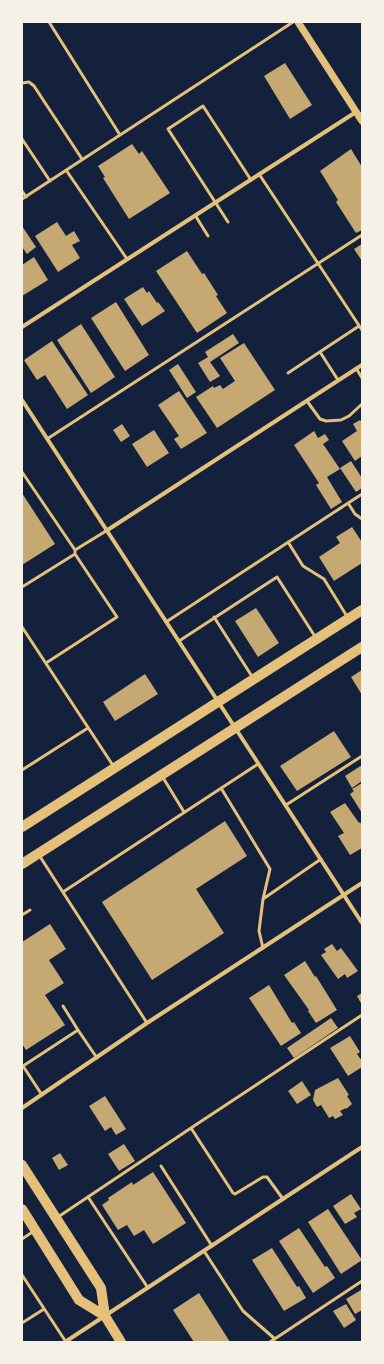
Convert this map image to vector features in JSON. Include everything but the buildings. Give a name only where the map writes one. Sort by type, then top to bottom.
[{"type":"main road","points":[[22,827],[362,610]]},
{"type":"main road","points":[[22,864],[362,648]]},
{"type":"main road","points":[[22,1165],[101,1288],[105,1316],[121,1342]]},
{"type":"main road","points":[[22,1209],[79,1300],[105,1316]]},
{"type":"street","points":[[22,327],[259,174],[360,116],[298,22]]},
{"type":"street","points":[[106,531],[362,365]]},
{"type":"street","points":[[22,400],[362,923]]},
{"type":"street","points":[[22,1108],[147,1023],[362,883]]},
{"type":"street","points":[[66,1342],[362,1147]]},
{"type":"lane","points":[[49,22],[120,135]]},
{"type":"lane","points":[[22,199],[293,22]]},
{"type":"lane","points":[[22,83],[29,82],[34,86],[82,159]]},
{"type":"lane","points":[[228,222],[168,129],[203,106],[251,180]]},
{"type":"lane","points":[[22,139],[50,181]]},
{"type":"lane","points":[[66,170],[127,259]]},
{"type":"lane","points":[[259,174],[362,330]]},
{"type":"lane","points":[[22,190],[26,196]]},
{"type":"lane","points":[[195,215],[208,236]]},
{"type":"lane","points":[[47,439],[362,235]]},
{"type":"lane","points":[[288,373],[360,326]]},
{"type":"lane","points":[[320,352],[338,380]]},
{"type":"lane","points":[[356,368],[362,378]]},
{"type":"lane","points":[[307,401],[320,419],[326,421],[341,420],[349,416],[362,404]]},
{"type":"lane","points":[[22,472],[117,618],[46,663]]},
{"type":"lane","points":[[166,622],[362,494]]},
{"type":"lane","points":[[348,503],[355,514],[362,519]]},
{"type":"lane","points":[[22,587],[106,531]]},
{"type":"lane","points":[[288,542],[303,566],[324,579],[349,619]]},
{"type":"lane","points":[[179,642],[277,576],[317,640]]},
{"type":"lane","points":[[214,617],[254,680]]},
{"type":"lane","points":[[22,627],[115,768]]},
{"type":"lane","points":[[22,770],[88,728]]},
{"type":"lane","points":[[286,805],[362,756]]},
{"type":"lane","points":[[63,892],[258,764]]},
{"type":"lane","points":[[161,776],[184,812]]},
{"type":"lane","points":[[221,788],[270,869],[263,899],[259,931],[263,948]]},
{"type":"lane","points":[[38,854],[147,1023]]},
{"type":"lane","points":[[263,899],[321,859]]},
{"type":"lane","points":[[22,915],[30,910]]},
{"type":"lane","points":[[63,1006],[97,1058]]},
{"type":"lane","points":[[56,1218],[362,1015]]},
{"type":"lane","points":[[42,1095],[23,1065],[78,1030]]},
{"type":"lane","points":[[190,1128],[233,1193],[235,1194],[263,1176],[267,1177],[283,1199]]},
{"type":"lane","points":[[161,1166],[212,1246]]},
{"type":"lane","points":[[88,1198],[148,1288]]},
{"type":"lane","points":[[22,1239],[36,1230]]},
{"type":"lane","points":[[204,1251],[243,1311],[275,1339]]},
{"type":"lane","points":[[22,1275],[66,1342]]},
{"type":"lane","points":[[270,1342],[362,1281]]},
{"type":"lane","points":[[22,1323],[44,1309]]}]
